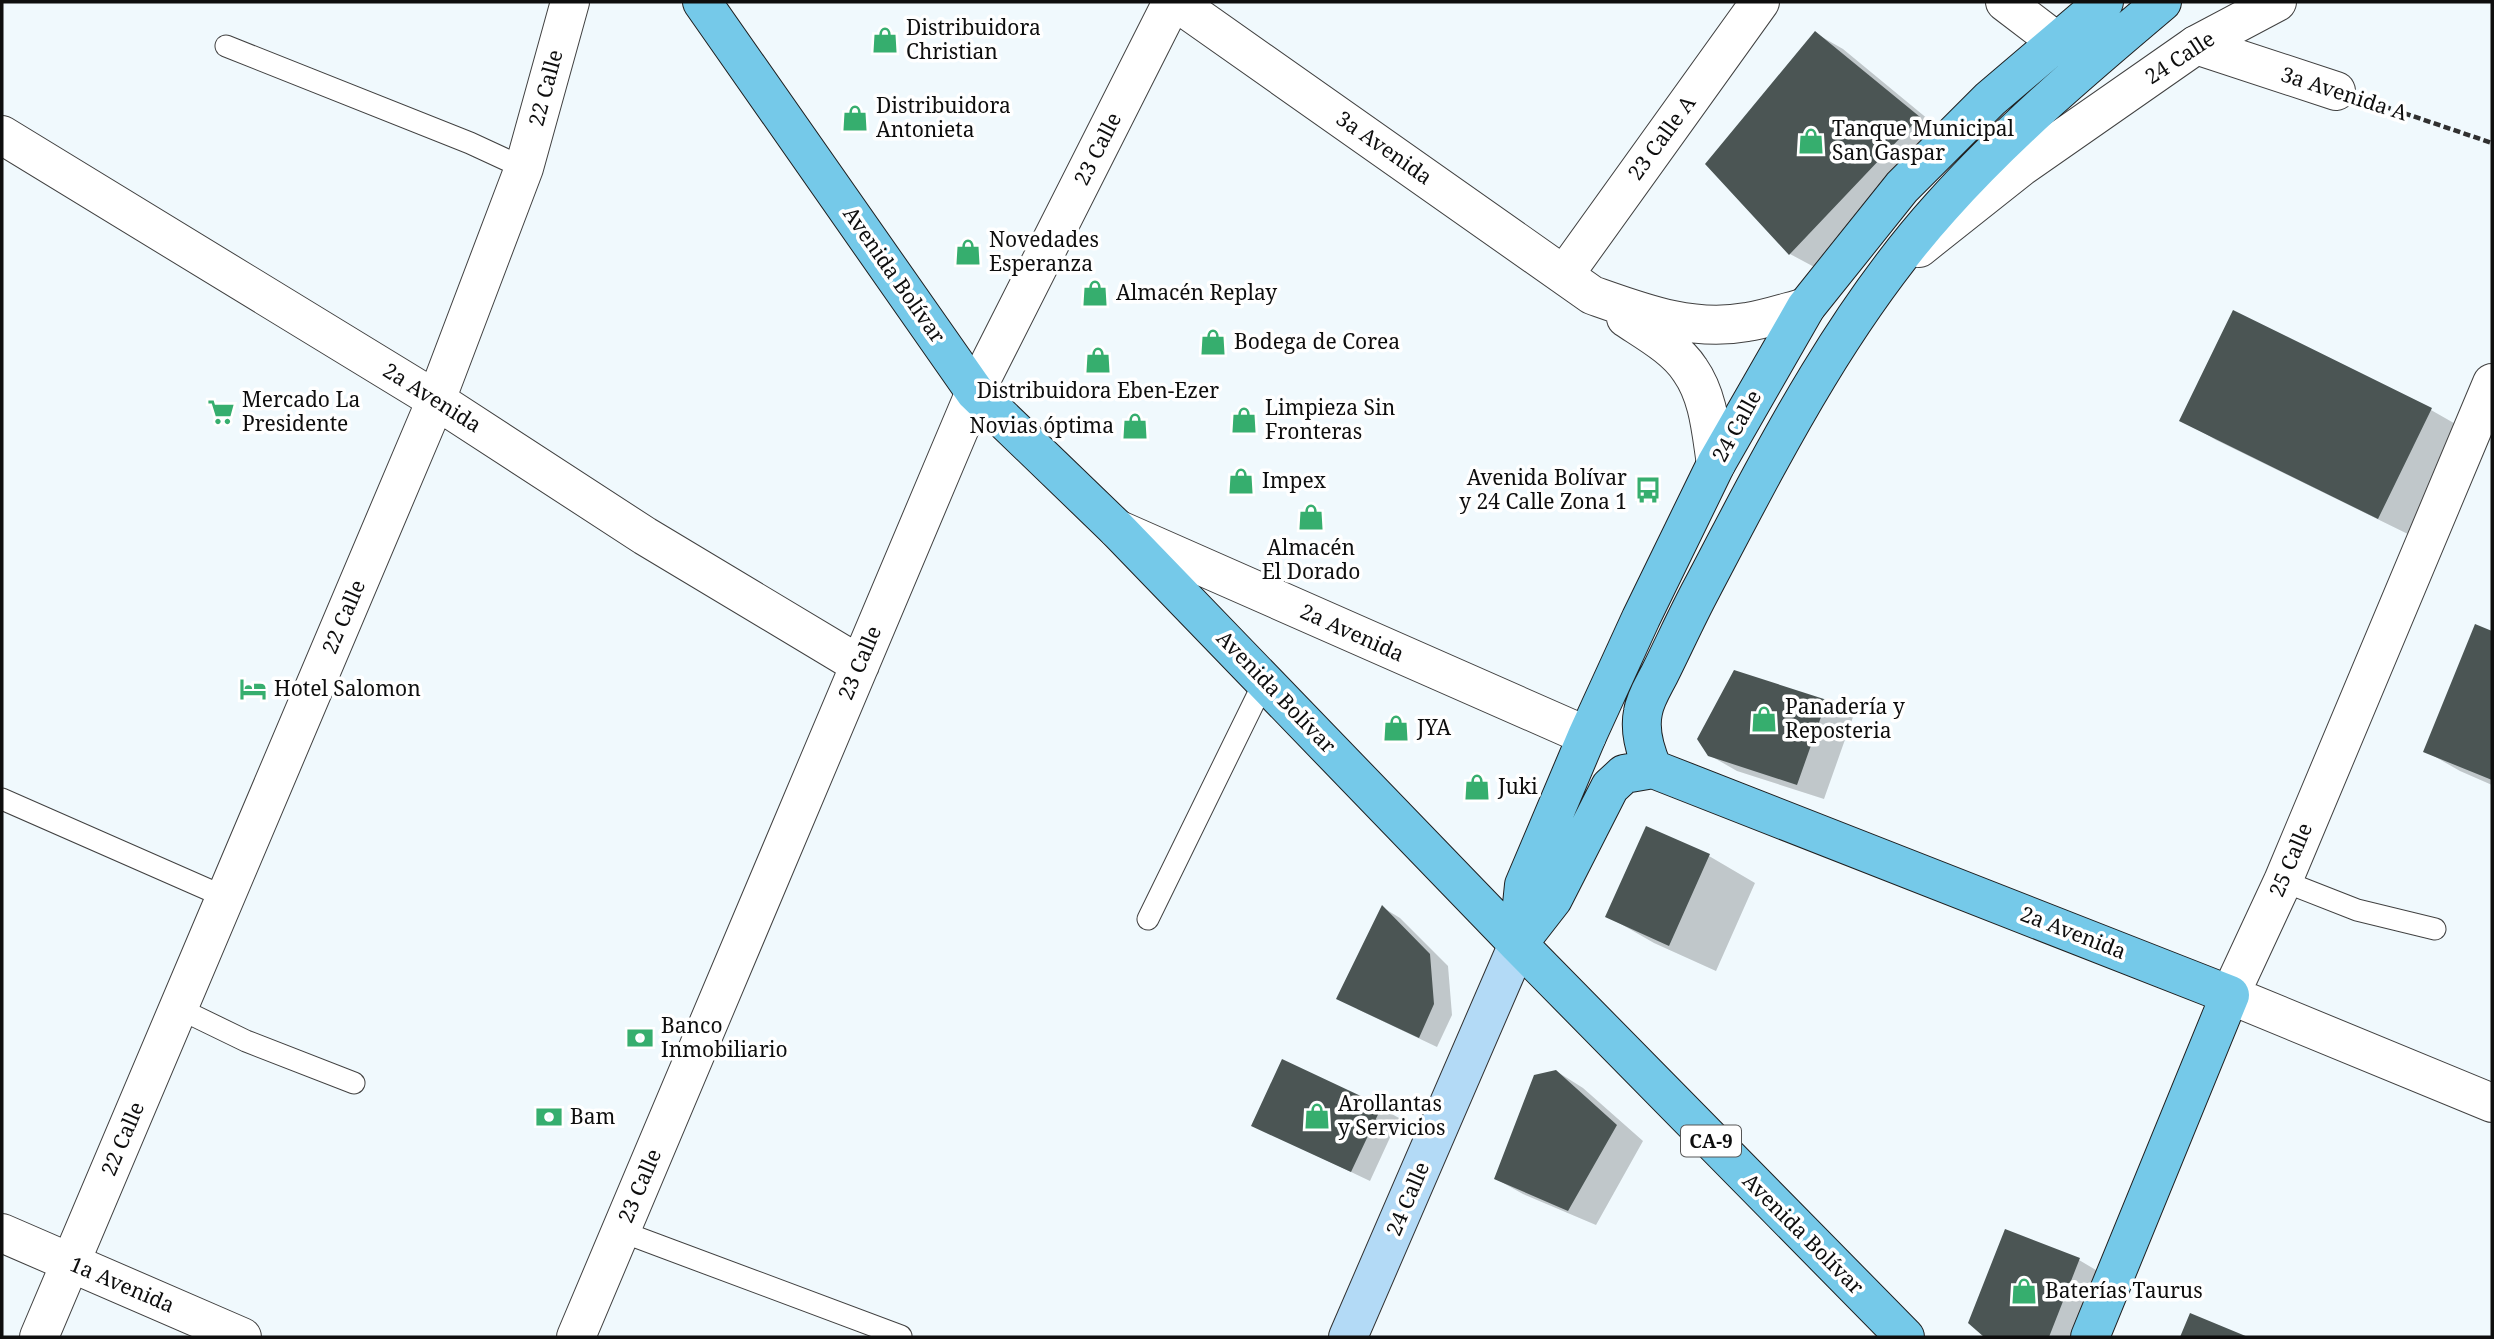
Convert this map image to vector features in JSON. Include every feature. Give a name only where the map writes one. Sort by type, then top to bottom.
[{"type":"main road","name":"Avenida Bolívar","points":[[702,2],[975,391],[1117,529],[1518,944],[1905,1337]]},
{"type":"main road","name":"24 Calle","points":[[1518,944],[1524,885],[1587,736],[1716,464],[1806,307],[1902,187],[1990,99],[2104,2]]},
{"type":"main road","name":"24 Calle","points":[[1348,1337],[1518,944],[1553,899],[1609,787],[1624,774],[1653,769],[1641,722],[1644,705],[1759,478],[1848,325],[1940,207],[2033,112],[2162,2]]},
{"type":"main road","points":[[1806,307],[1887,273]]},
{"type":"main road","name":"2a Avenida","points":[[1653,769],[2230,995]]},
{"type":"main road","name":"25 Calle","points":[[2091,1337],[2230,995]]},
{"type":"street","name":"22 Calle","points":[[39,1337],[436,400],[524,168],[570,2]]},
{"type":"street","name":"23 Calle","points":[[576,1337],[975,391],[1174,2]]},
{"type":"street","name":"3a Avenida","points":[[1174,2],[1647,332],[1689,367],[1702,390],[1710,419],[1716,464]]},
{"type":"street","name":"23 Calle A","points":[[1578,285],[1760,2]]},
{"type":"street","points":[[2005,2],[2056,41]]},
{"type":"street","name":"24 Calle","points":[[1887,273],[2021,167],[2196,45],[2277,2]]},
{"type":"street","name":"3a Avenida A","points":[[2196,45],[2336,91]]},
{"type":"street","name":"2a Avenida","points":[[2,135],[436,400],[645,536],[860,665]]},
{"type":"street","name":"3a Avenida","points":[[1578,285],[1654,317],[1679,323],[1707,325],[1746,322],[1806,307]]},
{"type":"street","name":"25 Calle","points":[[2230,995],[2283,881],[2491,390]]},
{"type":"street","name":"2a Avenida","points":[[1117,529],[1587,736]]},
{"type":"street","name":"2a Avenida","points":[[2230,995],[2492,1103]]},
{"type":"street","name":"1a Avenida","points":[[2,1233],[242,1337]]},
{"type":"lane","points":[[226,46],[470,142],[524,168]]},
{"type":"lane","points":[[1148,919],[1265,680]]},
{"type":"lane","points":[[2,799],[225,897]]},
{"type":"lane","points":[[2283,881],[2357,911],[2435,929]]},
{"type":"lane","points":[[178,1008],[246,1041],[354,1083]]},
{"type":"lane","points":[[620,1231],[901,1336]]},
{"type":"path","name":"3a Avenida A","points":[[2336,91],[2492,143]]},
{"type":"building","name":"Tanque Municipal San Gaspar","points":[[1815,31],[1920,117],[1789,255],[1705,164]]},
{"type":"building","points":[[2233,310],[2432,408],[2378,519],[2179,421]]},
{"type":"building","points":[[2475,624],[2492,631],[2492,780],[2423,752]]},
{"type":"building","name":"Panadería y Reposteria","points":[[1734,670],[1827,700],[1797,785],[1708,756],[1697,739]]},
{"type":"building","points":[[1646,826],[1710,854],[1669,946],[1605,917]]},
{"type":"building","points":[[1382,905],[1430,954],[1434,1004],[1419,1038],[1336,999]]},
{"type":"building","name":"Arollantas y Servicios","points":[[1282,1059],[1382,1106],[1351,1172],[1251,1126]]},
{"type":"building","points":[[1556,1070],[1617,1125],[1568,1211],[1494,1179],[1534,1075]]},
{"type":"building","name":"Baterías Taurus","points":[[2005,1229],[2080,1258],[2049,1337],[1984,1337],[1968,1323]]},
{"type":"building","points":[[2190,1313],[2248,1337],[2180,1337]]},
{"type":"place","name":"Distribuidora Christian","points":[[885,40]]},
{"type":"place","name":"Distribuidora Antonieta","points":[[855,118]]},
{"type":"place","name":"Tanque Municipal San Gaspar","points":[[1811,141]]},
{"type":"place","name":"Novedades Esperanza","points":[[968,252]]},
{"type":"place","name":"Almacén Replay","points":[[1095,293]]},
{"type":"place","name":"Bodega de Corea","points":[[1213,342]]},
{"type":"place","name":"Distribuidora Eben-Ezer","points":[[1098,360]]},
{"type":"place","name":"Mercado La Presidente","points":[[221,412]]},
{"type":"place","name":"Limpieza Sin Fronteras","points":[[1244,420]]},
{"type":"place","name":"Novias óptima","points":[[1135,426]]},
{"type":"place","name":"Impex","points":[[1241,481]]},
{"type":"place","name":"Avenida Bolívar y 24 Calle Zona 1","points":[[1648,490]]},
{"type":"place","name":"Almacén El Dorado","points":[[1311,517]]},
{"type":"place","name":"Hotel Salomon","points":[[253,689]]},
{"type":"place","name":"Panadería y Reposteria","points":[[1764,719]]},
{"type":"place","name":"JYA","points":[[1396,728]]},
{"type":"place","name":"Juki","points":[[1477,787]]},
{"type":"place","name":"Banco Inmobiliario","points":[[640,1038]]},
{"type":"place","name":"Arollantas y Servicios","points":[[1317,1116]]},
{"type":"place","name":"Bam","points":[[549,1117]]},
{"type":"place","name":"Baterías Taurus","points":[[2024,1291]]}]
